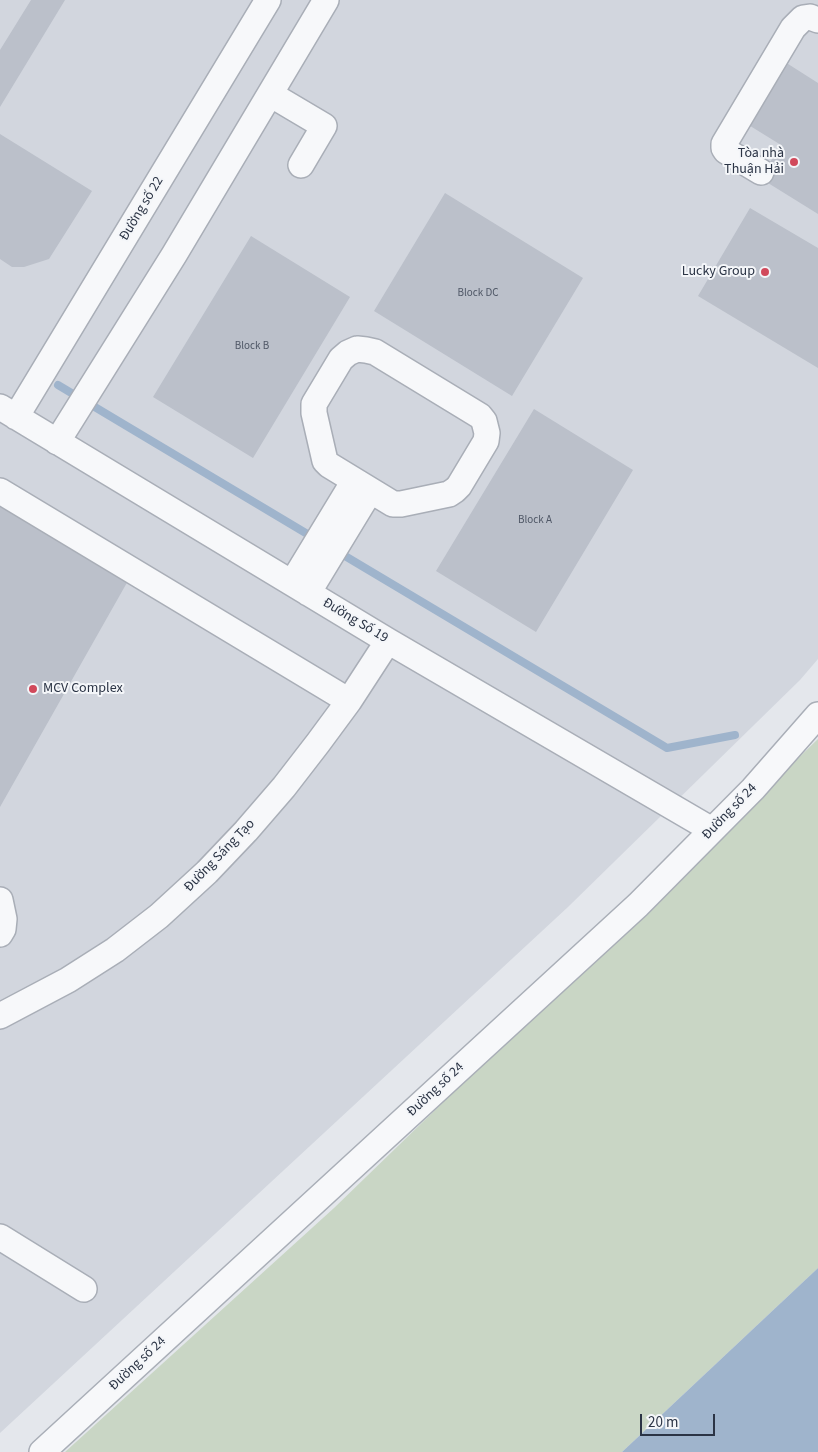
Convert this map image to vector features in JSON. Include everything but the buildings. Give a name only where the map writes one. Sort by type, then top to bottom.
[{"type":"street","name":"Đường số 22","points":[[8,412],[268,0]]},
{"type":"street","points":[[57,442],[174,255],[326,0]]},
{"type":"street","points":[[761,172],[726,151],[723,146],[793,28],[803,18],[810,17],[818,20]]},
{"type":"street","points":[[270,94],[324,126],[301,165]]},
{"type":"street","points":[[362,349],[375,352],[480,416],[484,421],[487,433],[486,441],[459,486],[452,492],[394,504],[362,486],[325,461],[314,410],[316,401],[341,360],[352,351],[362,349]]},
{"type":"street","name":"Đường Số 19","points":[[8,412],[388,641],[712,830]]},
{"type":"street","points":[[300,588],[362,486]]},
{"type":"street","points":[[0,490],[349,701]]},
{"type":"street","name":"Đường Sáng Tạo","points":[[0,1016],[68,980],[115,950],[159,916],[207,872],[246,831],[318,744],[388,641]]},
{"type":"street","name":"Đường số 24","points":[[42,1452],[638,905],[785,753],[818,715]]},
{"type":"street","points":[[0,900],[4,919],[0,934]]},
{"type":"street","points":[[0,1237],[84,1289]]},
{"type":"shaded area","points":[[0,0],[818,0],[818,659],[800,680],[568,907],[0,1433]]},
{"type":"green space","points":[[818,739],[818,1268],[622,1452],[65,1452],[334,1208]]},
{"type":"water","points":[[818,1268],[818,1452],[622,1452]]},
{"type":"waterway","points":[[58,385],[309,535]]},
{"type":"waterway","points":[[340,553],[667,748],[735,735]]},
{"type":"place","name":"Tòa nhà Thuận Hải","points":[[794,162]]},
{"type":"place","name":"Lucky Group","points":[[765,272]]},
{"type":"place","name":"MCV Complex","points":[[33,689]]}]
